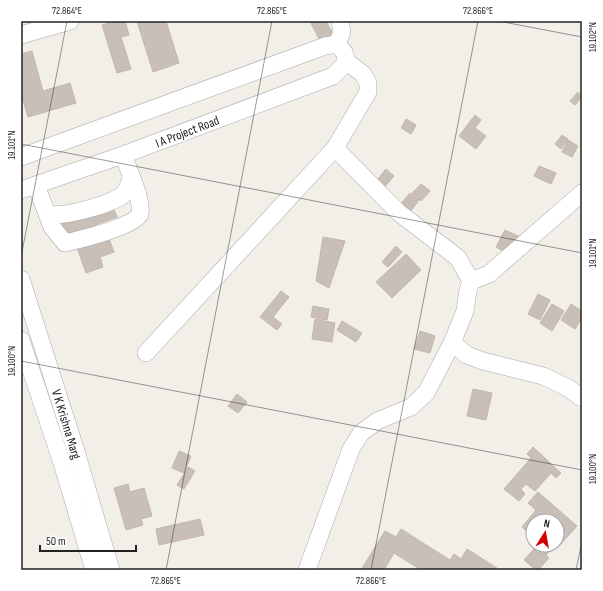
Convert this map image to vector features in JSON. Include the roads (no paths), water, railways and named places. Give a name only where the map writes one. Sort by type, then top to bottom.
[{"type":"street","points":[[21,35],[70,21]]},
{"type":"street","points":[[337,44],[342,32],[340,21]]},
{"type":"street","points":[[146,353],[335,148],[368,92],[368,82],[363,74],[347,62],[344,52],[337,44]]},
{"type":"street","points":[[21,157],[325,46],[337,44]]},
{"type":"street","name":"I A Project Road","points":[[28,188],[123,155],[333,76],[347,62]]},
{"type":"street","points":[[307,570],[351,449],[361,433],[377,421],[410,407],[426,393],[452,342],[465,311],[471,281],[458,258],[398,212],[335,148]]},
{"type":"street","points":[[28,188],[47,214],[52,227],[65,243],[125,225],[137,220],[140,214],[137,194],[123,155]]},
{"type":"street","points":[[47,214],[54,216],[80,211],[121,196],[128,190],[131,176]]},
{"type":"street","points":[[471,281],[489,274],[582,193]]},
{"type":"street","name":"V K Krishna Marg","points":[[21,279],[75,448],[111,570]]},
{"type":"street","name":"V K Krishna Marg","points":[[21,340],[59,454],[94,570]]},
{"type":"street","points":[[452,342],[467,355],[483,361],[543,376],[568,388],[582,398]]},
{"type":"street","points":[[59,454],[75,448]]}]
